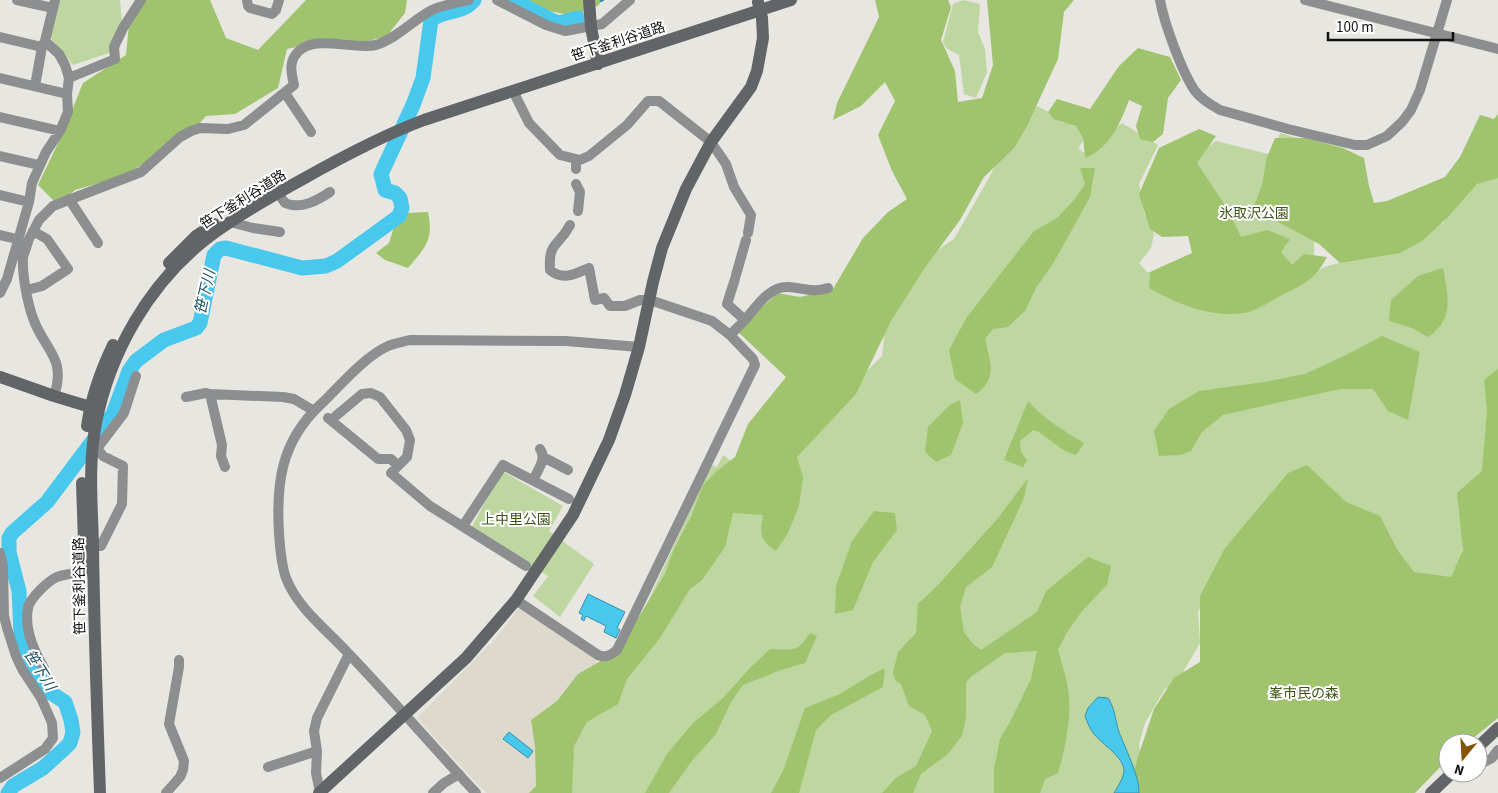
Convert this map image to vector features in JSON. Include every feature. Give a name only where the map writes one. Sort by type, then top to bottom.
[{"type":"street","points":[[17,0],[54,4],[35,86]]},
{"type":"street","points":[[69,78],[114,59],[114,47],[123,28],[141,0]]},
{"type":"street","points":[[247,0],[250,8],[272,14],[276,10],[278,0]]},
{"type":"street","points":[[0,293],[19,255],[45,212],[69,199],[141,172],[180,137],[191,131],[200,128],[228,129],[244,126],[294,85],[290,64],[302,48],[321,44],[364,46],[376,44],[390,38],[433,9],[468,0]]},
{"type":"street","points":[[497,0],[546,25],[565,30],[602,24],[630,0]]},
{"type":"street","points":[[589,0],[591,27],[597,59]]},
{"type":"street","name":"笹下釜利谷道路","points":[[100,793],[88,546],[82,490],[83,464],[91,447],[95,408],[115,360],[137,317],[176,267],[206,240],[230,222],[354,151],[426,115],[761,4],[791,0]]},
{"type":"street","points":[[1160,0],[1162,14],[1186,74],[1196,92],[1210,105],[1220,110],[1288,130],[1354,145],[1367,145],[1387,136],[1402,122],[1411,110],[1420,90],[1448,0]]},
{"type":"street","points":[[1305,0],[1498,48]]},
{"type":"street","points":[[319,792],[466,658],[516,600],[574,515],[609,440],[625,395],[639,347],[662,248],[686,190],[711,142],[751,87],[761,53],[763,38],[761,4]]},
{"type":"street","points":[[0,37],[44,44],[59,54],[69,78],[67,94],[68,112],[60,131],[39,165],[32,183],[29,202],[18,239],[19,255],[33,318],[58,366],[58,385],[54,396]]},
{"type":"street","name":"笹下釜利谷道路","points":[[92,793],[85,572],[88,546],[91,447],[95,408],[104,364],[118,335],[151,284],[181,250],[215,222],[356,141],[398,120],[426,115],[515,90],[597,59]]},
{"type":"street","points":[[0,78],[67,94]]},
{"type":"street","points":[[515,90],[516,97],[529,122],[560,155],[580,160],[589,156],[627,125],[648,101],[659,101],[711,142],[726,164],[734,187],[752,215],[727,304],[745,320]]},
{"type":"street","points":[[285,94],[310,132]]},
{"type":"street","points":[[0,117],[60,131]]},
{"type":"street","points":[[0,156],[39,165]]},
{"type":"street","points":[[576,184],[580,192],[578,211]]},
{"type":"street","points":[[278,193],[285,203],[300,206],[317,200],[330,192]]},
{"type":"street","points":[[0,195],[29,202]]},
{"type":"street","points":[[69,199],[98,244]]},
{"type":"street","points":[[230,222],[280,232]]},
{"type":"street","points":[[516,600],[598,655],[604,657],[617,650],[755,365],[752,359],[730,335],[712,321],[650,300],[640,300],[625,306],[610,306],[604,298],[595,300],[589,268],[570,276],[556,274],[550,270],[550,252],[566,235],[570,226]]},
{"type":"street","points":[[27,290],[42,286],[68,269],[47,239],[33,231]]},
{"type":"street","points":[[0,235],[18,239]]},
{"type":"street","points":[[730,335],[770,293],[776,290],[788,287],[814,291],[828,288]]},
{"type":"street","points":[[476,793],[300,603],[286,578],[281,555],[278,508],[280,476],[284,460],[302,425],[314,411],[367,360],[388,346],[410,340],[566,341],[639,347]]},
{"type":"street","points":[[88,546],[101,546],[122,504],[123,497],[123,466],[103,456],[91,447],[124,413],[136,376]]},
{"type":"street","points":[[0,377],[95,408]]},
{"type":"street","points":[[186,397],[206,393],[283,397],[294,399],[314,411]]},
{"type":"street","points":[[398,466],[391,459],[378,459],[329,419],[362,394],[371,393],[380,397],[408,434],[408,452],[398,466],[391,473],[430,506],[526,566]]},
{"type":"street","points":[[210,394],[222,445],[221,456],[224,467]]},
{"type":"street","points":[[534,480],[542,453],[568,470]]},
{"type":"street","points":[[463,526],[503,465],[569,499]]},
{"type":"street","points":[[0,554],[3,566],[4,616],[9,636],[22,669],[49,716],[54,738],[45,749],[0,778]]},
{"type":"street","points":[[44,668],[31,642],[28,608],[31,601],[46,584],[57,577],[85,572]]},
{"type":"street","points":[[319,792],[314,731],[317,718],[349,654]]},
{"type":"street","points":[[166,793],[180,778],[184,761],[169,724],[179,660]]},
{"type":"street","points":[[1493,740],[1498,728]]},
{"type":"street","points":[[268,766],[317,750]]},
{"type":"street","points":[[1488,760],[1498,750]]},
{"type":"street","points":[[433,793],[458,774]]},
{"type":"street","points":[[1431,793],[1442,783]]},
{"type":"shaded area","points":[[520,607],[596,659],[597,671],[538,760],[535,793],[487,793],[417,718],[495,639]]},
{"type":"green space","points":[[59,0],[120,0],[122,23],[109,53],[73,65],[50,37]]},
{"type":"green space","points":[[141,0],[210,0],[226,38],[258,50],[306,0],[407,0],[405,13],[386,37],[362,42],[338,39],[287,49],[278,88],[235,114],[206,116],[186,139],[123,176],[75,190],[58,205],[38,185],[61,137],[83,83],[126,55],[130,14]]},
{"type":"green space","points":[[503,0],[601,0],[599,5],[574,16],[549,11],[517,9]]},
{"type":"green space","points":[[875,0],[948,0],[951,7],[941,40],[955,71],[958,102],[982,98],[993,65],[987,0],[1074,0],[1064,12],[1058,59],[1027,126],[1014,148],[984,177],[960,220],[924,269],[891,321],[856,394],[797,457],[803,477],[799,506],[787,535],[776,551],[766,543],[762,536],[763,515],[733,513],[725,547],[702,580],[690,589],[660,638],[627,679],[618,704],[587,722],[574,746],[572,793],[529,793],[536,786],[535,747],[531,720],[557,701],[578,674],[618,651],[665,574],[674,549],[692,515],[703,485],[735,457],[748,424],[786,377],[737,331],[777,293],[800,297],[833,289],[863,238],[888,212],[907,199],[892,171],[878,135],[895,101],[885,82],[861,106],[833,120],[837,103],[879,17]]},
{"type":"green space","points":[[963,0],[980,4],[978,32],[985,49],[987,72],[976,98],[964,94],[959,55],[946,48],[943,42],[953,4]]},
{"type":"green space","points":[[1138,48],[1170,57],[1181,80],[1168,98],[1163,134],[1153,142],[1140,139],[1136,126],[1142,106],[1129,100],[1118,126],[1108,142],[1094,154],[1085,158],[1083,138],[1076,126],[1054,119],[1048,112],[1057,99],[1090,109],[1119,66]]},
{"type":"green space","points":[[1037,106],[1089,133],[1078,148],[1088,156],[1104,138],[1122,123],[1158,145],[1139,184],[1144,212],[1154,234],[1151,248],[1139,263],[1147,272],[1308,275],[1330,265],[1398,251],[1443,223],[1465,186],[1498,173],[1498,447],[1466,517],[1461,564],[1450,582],[1234,555],[1198,612],[1200,643],[1179,679],[1164,690],[1145,723],[1139,744],[1146,793],[548,793],[622,658],[711,465],[717,467],[723,455],[733,462],[858,380],[882,356],[886,320],[930,255],[954,239],[990,176],[1020,110]]},
{"type":"green space","points":[[1498,114],[1498,178],[1477,184],[1448,217],[1422,241],[1400,253],[1340,263],[1319,244],[1267,216],[1254,206],[1262,185],[1267,157],[1275,138],[1306,138],[1343,148],[1364,158],[1374,203],[1387,201],[1445,177],[1460,157],[1480,115],[1494,119]]},
{"type":"green space","points":[[1199,129],[1216,136],[1197,163],[1228,210],[1241,237],[1267,230],[1290,239],[1281,252],[1292,265],[1304,254],[1327,257],[1318,271],[1297,288],[1249,312],[1231,314],[1207,312],[1183,304],[1149,288],[1150,272],[1192,253],[1188,236],[1162,237],[1150,229],[1139,194],[1159,148]]},
{"type":"green space","name":"氷取沢公園","points":[[1280,133],[1301,139],[1315,183],[1314,264],[1265,275],[1187,170],[1199,154],[1216,141],[1272,155]]},
{"type":"green space","points":[[1080,168],[1095,168],[1090,197],[1054,262],[1036,288],[1025,311],[1008,327],[993,329],[985,339],[991,369],[990,376],[983,388],[976,394],[955,379],[949,350],[967,317],[1034,231],[1057,218],[1074,200],[1085,184]]},
{"type":"green space","points":[[428,212],[430,230],[427,243],[408,268],[385,260],[376,253],[389,243],[394,227],[406,213]]},
{"type":"green space","points":[[1443,268],[1448,306],[1446,314],[1437,330],[1428,337],[1412,328],[1389,321],[1391,300],[1418,276]]},
{"type":"green space","points":[[1382,336],[1420,352],[1408,420],[1388,411],[1373,389],[1340,389],[1223,415],[1202,432],[1191,451],[1180,455],[1159,456],[1154,431],[1169,409],[1199,391],[1305,374]]},
{"type":"green space","name":"峯市民の森","points":[[1498,369],[1498,718],[1479,733],[1438,733],[1438,769],[1415,793],[1129,793],[1137,760],[1154,709],[1174,678],[1200,662],[1200,596],[1225,548],[1288,473],[1307,465],[1346,502],[1380,516],[1398,551],[1414,572],[1451,577],[1463,550],[1457,493],[1482,471],[1487,411],[1484,380]]},
{"type":"green space","points":[[960,400],[963,423],[951,455],[936,462],[925,452],[928,427],[950,405]]},
{"type":"green space","points":[[1028,401],[1047,419],[1084,443],[1076,455],[1063,450],[1039,432],[1033,430],[1020,441],[1021,452],[1027,460],[1023,467],[1004,460]]},
{"type":"green space","name":"上中里公園","points":[[502,471],[563,506],[549,531],[594,564],[560,617],[533,596],[548,576],[469,532]]},
{"type":"green space","points":[[1028,478],[1024,498],[992,567],[966,587],[960,607],[964,632],[973,644],[981,650],[1037,612],[1046,591],[1088,557],[1111,566],[1107,585],[1083,610],[1067,632],[1058,650],[1068,687],[1069,717],[1063,756],[1058,773],[1045,779],[1040,793],[994,793],[994,769],[1000,739],[1031,679],[1037,651],[1005,653],[966,682],[966,717],[962,736],[948,754],[921,774],[913,793],[882,793],[896,778],[916,766],[932,731],[925,715],[909,706],[901,684],[896,681],[893,673],[898,652],[916,633],[918,604],[938,585],[999,517]]},
{"type":"green space","points":[[874,511],[895,513],[897,530],[873,562],[853,610],[835,614],[836,586],[852,541]]},
{"type":"green space","points":[[810,633],[817,636],[805,663],[743,685],[731,702],[716,734],[691,762],[669,793],[645,793],[667,754],[693,723],[723,698],[770,649],[793,649],[801,644]]},
{"type":"green space","points":[[885,668],[883,687],[831,715],[816,730],[799,793],[771,793],[783,771],[805,708],[840,694]]},
{"type":"water","points":[[588,594],[625,612],[617,628],[620,630],[616,638],[604,632],[606,626],[586,616],[584,621],[581,619],[583,615],[579,613]]},
{"type":"water","points":[[1098,697],[1108,698],[1112,706],[1119,732],[1135,771],[1139,793],[1114,793],[1123,777],[1123,766],[1117,756],[1094,734],[1085,716],[1088,708]]},
{"type":"water","points":[[509,732],[533,751],[528,758],[503,739]]},
{"type":"waterway","name":"笹下川","points":[[8,793],[13,786],[43,768],[64,749],[70,743],[73,732],[65,702],[51,693],[39,676],[24,646],[21,633],[19,591],[9,552],[9,538],[12,533],[47,502],[113,414],[129,371],[136,361],[164,340],[196,328],[200,323],[214,255],[220,249],[226,248],[302,268],[326,266],[337,261],[399,216],[402,208],[400,198],[395,193],[385,190],[381,174],[413,105],[423,78],[431,20],[442,14],[464,8],[474,0]]},
{"type":"waterway","name":"笹下川","points":[[513,0],[559,23],[578,18]]}]
